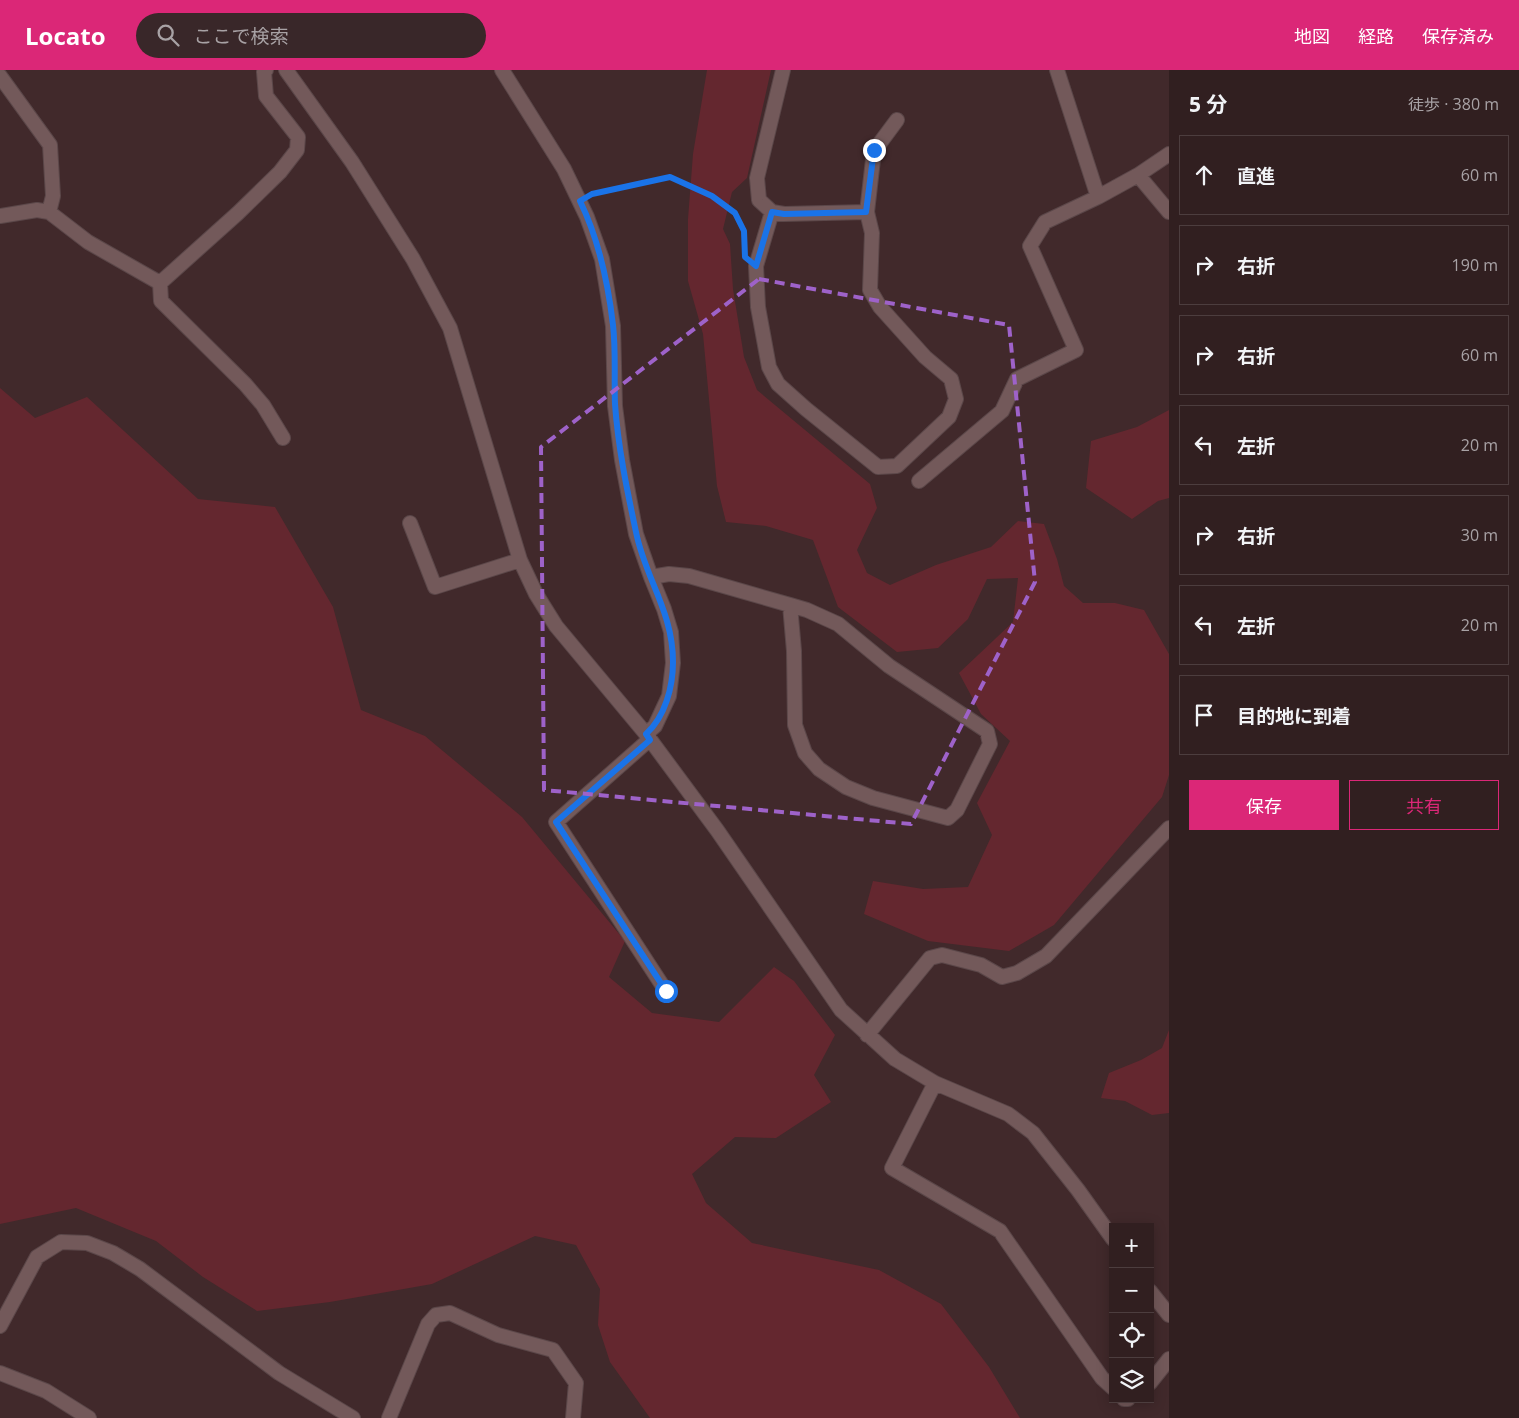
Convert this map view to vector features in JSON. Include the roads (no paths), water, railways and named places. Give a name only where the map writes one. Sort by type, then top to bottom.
[{"type":"street","points":[[160,283],[238,213],[280,172],[297,150],[298,138],[266,96],[264,72],[266,70]]},
{"type":"street","points":[[286,70],[352,162],[413,259],[450,328],[520,560],[536,594],[556,626],[648,737],[717,830],[841,1010],[895,1059],[934,1083],[1008,1114],[1033,1133],[1109,1233]]},
{"type":"street","points":[[502,70],[564,169],[588,217],[602,259],[613,326],[615,406],[622,460],[636,534],[671,632],[673,663],[669,696],[655,726],[648,737],[556,822],[666,991]]},
{"type":"street","points":[[782,70],[757,178],[759,200],[772,212],[784,214],[866,212]]},
{"type":"street","points":[[1057,70],[1098,197]]},
{"type":"street","points":[[0,76],[50,145],[53,196],[49,212]]},
{"type":"street","points":[[772,212],[756,266],[758,307],[769,367],[778,384],[878,467],[897,466],[949,417],[956,399],[951,379],[926,357],[880,307],[870,290],[872,233],[866,212],[874,150],[897,120]]},
{"type":"street","points":[[919,481],[1002,411],[1017,379],[1076,350],[1030,246],[1045,222],[1098,197],[1138,175],[1169,154]]},
{"type":"street","points":[[1138,175],[1169,212]]},
{"type":"street","points":[[0,216],[37,210],[49,212],[88,242],[160,283]]},
{"type":"street","points":[[160,283],[161,301],[245,384],[263,405],[283,438]]},
{"type":"street","points":[[410,524],[435,587],[520,560]]},
{"type":"street","points":[[650,577],[669,574],[689,576],[790,605],[807,610],[838,624],[889,666],[987,731],[990,744],[957,810],[948,818],[873,798],[846,787],[818,769],[805,753],[795,725],[794,651],[790,605]]},
{"type":"street","points":[[867,1035],[930,958],[942,955],[966,961],[981,965],[1002,977],[1017,973],[1046,956],[1169,828]]},
{"type":"street","points":[[934,1083],[892,1168],[1000,1230],[1102,1378],[1109,1384]]},
{"type":"street","points":[[0,1326],[37,1257],[61,1242],[87,1243],[112,1253],[140,1269],[279,1373],[352,1418]]},
{"type":"street","points":[[1154,1296],[1169,1316]]},
{"type":"street","points":[[389,1418],[428,1324],[436,1314],[450,1313],[498,1335],[553,1350],[576,1383],[572,1418]]},
{"type":"street","points":[[1154,1378],[1169,1359]]},
{"type":"street","points":[[0,1372],[46,1391],[89,1418]]}]
